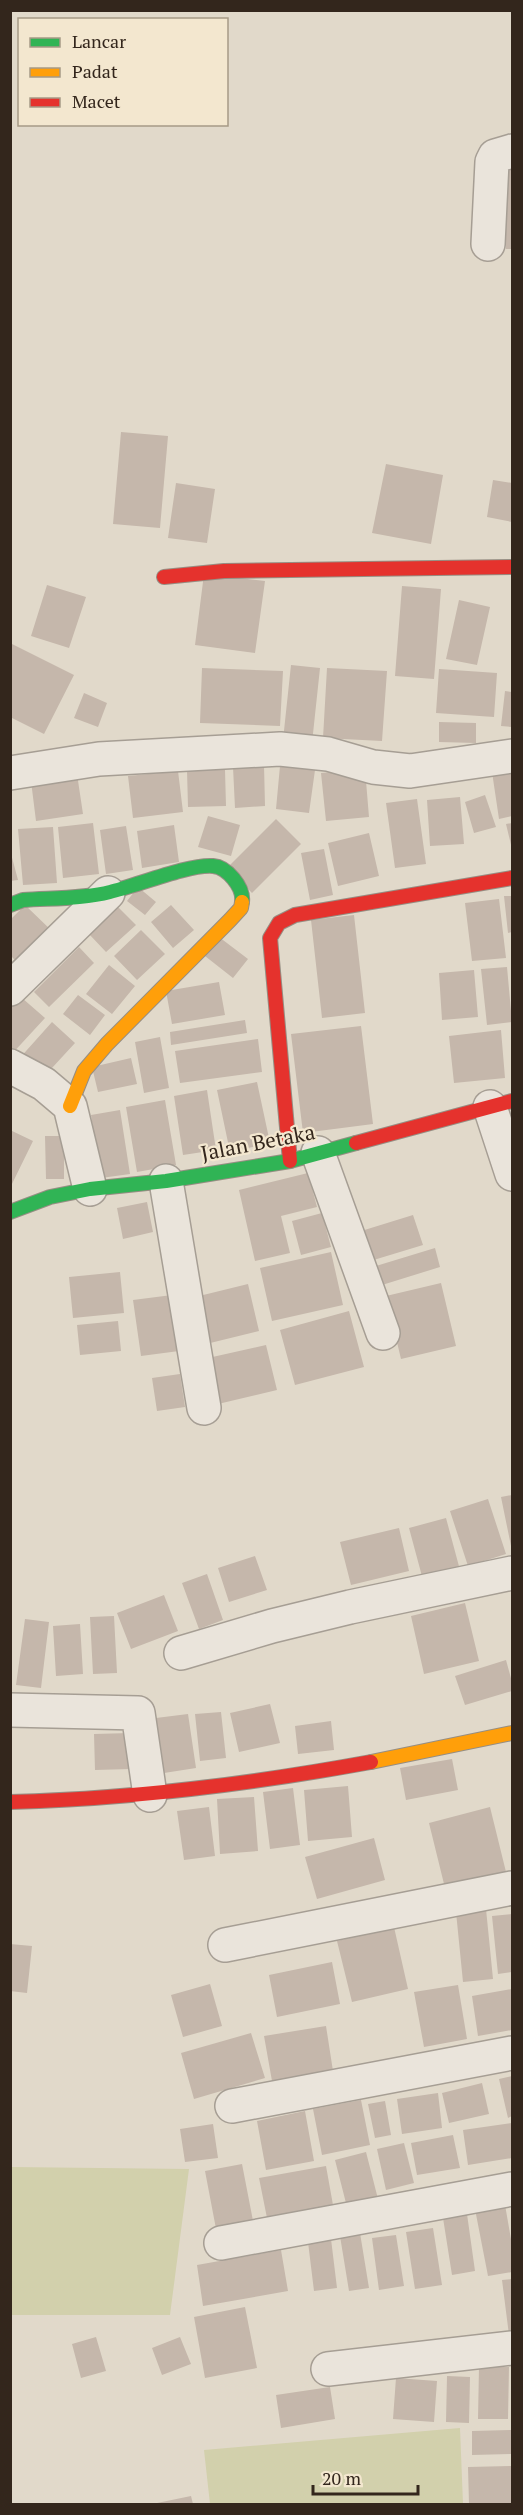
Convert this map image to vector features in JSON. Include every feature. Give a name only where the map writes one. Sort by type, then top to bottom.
[{"type":"street","points":[[488,244],[492,162],[495,156],[513,151]]},
{"type":"street","points":[[164,577],[224,571],[513,567]]},
{"type":"street","points":[[10,773],[99,759],[280,749],[328,754],[373,767],[410,771],[513,756]]},
{"type":"street","points":[[10,905],[23,900],[108,893],[201,866],[222,868],[236,881],[243,898],[241,908],[230,920],[107,1044],[84,1071],[70,1106],[90,1189]]},
{"type":"street","points":[[383,1333],[304,1157],[270,938],[273,927],[282,920],[295,915],[513,878]]},
{"type":"street","points":[[10,989],[108,893]]},
{"type":"street","points":[[10,1066],[44,1084],[70,1106]]},
{"type":"street","points":[[501,1104],[513,1174]]},
{"type":"street","name":"Jalan Betaka","points":[[10,1212],[51,1197],[90,1189],[166,1181],[304,1157],[501,1104]]},
{"type":"street","points":[[166,1181],[204,1408]]},
{"type":"street","points":[[181,1653],[273,1626],[350,1607],[513,1573]]},
{"type":"street","points":[[10,1710],[138,1713],[150,1795]]},
{"type":"street","points":[[10,1802],[150,1795],[328,1771],[513,1733]]},
{"type":"street","points":[[225,1945],[513,1888]]},
{"type":"street","points":[[232,2106],[513,2053]]},
{"type":"street","points":[[221,2243],[513,2189]]},
{"type":"street","points":[[328,2369],[513,2348]]},
{"type":"shaded area","points":[[11,2167],[189,2169],[170,2315],[11,2315]]},
{"type":"shaded area","points":[[460,2428],[463,2504],[210,2504],[204,2450]]},
{"type":"building","points":[[504,169],[512,169],[512,249],[506,249]]},
{"type":"building","points":[[121,432],[168,436],[160,528],[113,524]]},
{"type":"building","points":[[386,464],[443,475],[431,544],[372,533]]},
{"type":"building","points":[[493,480],[512,483],[512,522],[487,517]]},
{"type":"building","points":[[176,483],[215,489],[207,543],[168,538]]},
{"type":"building","points":[[204,574],[265,581],[255,653],[195,645]]},
{"type":"building","points":[[47,585],[86,597],[69,648],[31,636]]},
{"type":"building","points":[[402,586],[441,589],[434,679],[395,676]]},
{"type":"building","points":[[459,600],[490,607],[477,665],[446,659]]},
{"type":"building","points":[[10,643],[74,675],[44,734],[10,717]]},
{"type":"building","points":[[291,665],[320,668],[312,743],[283,740]]},
{"type":"building","points":[[202,668],[283,671],[280,726],[200,723]]},
{"type":"building","points":[[327,668],[387,671],[382,741],[323,738]]},
{"type":"building","points":[[439,669],[497,673],[494,717],[436,713]]},
{"type":"building","points":[[505,691],[512,692],[512,727],[501,726]]},
{"type":"building","points":[[84,693],[107,703],[98,727],[74,718]]},
{"type":"building","points":[[439,722],[476,723],[476,743],[439,742]]},
{"type":"building","points":[[264,765],[265,806],[235,808],[233,767]]},
{"type":"building","points":[[280,766],[315,770],[309,813],[276,809]]},
{"type":"building","points":[[365,769],[369,817],[326,821],[321,773]]},
{"type":"building","points":[[512,769],[512,816],[499,819],[492,772]]},
{"type":"building","points":[[187,770],[225,770],[226,806],[188,807]]},
{"type":"building","points":[[178,771],[183,812],[133,818],[128,776]]},
{"type":"building","points":[[77,774],[83,814],[36,821],[31,781]]},
{"type":"building","points":[[485,795],[496,827],[474,833],[465,802]]},
{"type":"building","points":[[460,797],[464,844],[430,846],[427,800]]},
{"type":"building","points":[[417,799],[426,864],[395,868],[386,803]]},
{"type":"building","points":[[208,816],[240,825],[231,856],[198,847]]},
{"type":"building","points":[[276,819],[301,844],[252,893],[227,868]]},
{"type":"building","points":[[93,823],[99,874],[63,878],[58,827]]},
{"type":"building","points":[[512,823],[512,849],[506,824]]},
{"type":"building","points":[[174,825],[179,862],[142,868],[137,831]]},
{"type":"building","points":[[126,826],[133,870],[106,874],[100,830]]},
{"type":"building","points":[[53,827],[57,883],[23,885],[18,829]]},
{"type":"building","points":[[369,833],[379,876],[338,886],[328,843]]},
{"type":"building","points":[[324,849],[333,895],[310,900],[301,853]]},
{"type":"building","points":[[10,850],[18,880],[10,881]]},
{"type":"building","points":[[138,887],[156,902],[145,915],[127,901]]},
{"type":"building","points":[[504,896],[512,896],[512,932],[508,933]]},
{"type":"building","points":[[499,899],[506,958],[472,961],[465,903]]},
{"type":"building","points":[[25,905],[53,932],[20,965],[10,955],[10,920]]},
{"type":"building","points":[[171,905],[194,930],[173,948],[151,922]]},
{"type":"building","points":[[118,907],[136,925],[106,952],[89,934]]},
{"type":"building","points":[[354,915],[365,1013],[322,1018],[311,920]]},
{"type":"building","points":[[141,930],[165,954],[137,980],[114,956]]},
{"type":"building","points":[[219,937],[248,959],[233,978],[205,956]]},
{"type":"building","points":[[79,947],[94,963],[49,1007],[34,992]]},
{"type":"building","points":[[109,965],[135,986],[112,1014],[86,994]]},
{"type":"building","points":[[507,967],[512,1022],[487,1025],[481,969]]},
{"type":"building","points":[[474,970],[478,1017],[442,1020],[439,973]]},
{"type":"building","points":[[219,982],[225,1015],[172,1024],[166,991]]},
{"type":"building","points":[[14,991],[45,1018],[10,1056],[10,995]]},
{"type":"building","points":[[78,995],[105,1015],[90,1035],[63,1014]]},
{"type":"building","points":[[245,1020],[247,1033],[171,1045],[170,1032]]},
{"type":"building","points":[[52,1022],[75,1043],[40,1081],[18,1060]]},
{"type":"building","points":[[361,1026],[373,1124],[303,1133],[291,1034]]},
{"type":"building","points":[[501,1030],[505,1078],[454,1083],[449,1036]]},
{"type":"building","points":[[160,1037],[169,1088],[144,1093],[135,1042]]},
{"type":"building","points":[[258,1039],[262,1072],[180,1083],[175,1051]]},
{"type":"building","points":[[131,1058],[137,1084],[98,1092],[92,1067]]},
{"type":"building","points":[[257,1082],[270,1143],[230,1152],[217,1090]]},
{"type":"building","points":[[207,1090],[216,1150],[183,1155],[174,1096]]},
{"type":"building","points":[[165,1100],[176,1165],[137,1172],[126,1107]]},
{"type":"building","points":[[120,1110],[130,1174],[101,1178],[91,1115]]},
{"type":"building","points":[[10,1130],[33,1141],[10,1188]]},
{"type":"building","points":[[45,1136],[64,1136],[64,1179],[46,1179]]},
{"type":"building","points":[[308,1173],[317,1207],[281,1216],[290,1253],[255,1261],[239,1190]]},
{"type":"building","points":[[147,1202],[153,1232],[123,1239],[117,1208]]},
{"type":"building","points":[[322,1213],[331,1247],[301,1255],[292,1221]]},
{"type":"building","points":[[413,1215],[423,1245],[367,1262],[358,1232]]},
{"type":"building","points":[[435,1248],[440,1267],[382,1285],[376,1266]]},
{"type":"building","points":[[331,1252],[343,1305],[272,1321],[260,1268]]},
{"type":"building","points":[[120,1272],[124,1313],[73,1318],[69,1277]]},
{"type":"building","points":[[441,1283],[456,1346],[401,1359],[386,1296]]},
{"type":"building","points":[[248,1284],[259,1331],[202,1345],[191,1298]]},
{"type":"building","points":[[172,1295],[179,1351],[141,1356],[133,1300]]},
{"type":"building","points":[[349,1311],[364,1367],[295,1385],[280,1330]]},
{"type":"building","points":[[118,1321],[121,1351],[80,1355],[77,1325]]},
{"type":"building","points":[[266,1345],[277,1390],[218,1404],[208,1358]]},
{"type":"building","points":[[180,1374],[185,1407],[157,1411],[152,1378]]},
{"type":"building","points":[[512,1495],[512,1546],[511,1546],[501,1497]]},
{"type":"building","points":[[488,1499],[506,1554],[468,1566],[450,1511]]},
{"type":"building","points":[[446,1518],[460,1570],[423,1580],[409,1528]]},
{"type":"building","points":[[399,1528],[409,1571],[351,1585],[340,1542]]},
{"type":"building","points":[[255,1556],[267,1590],[229,1602],[218,1568]]},
{"type":"building","points":[[207,1574],[223,1620],[199,1629],[182,1583]]},
{"type":"building","points":[[164,1595],[178,1631],[131,1649],[117,1613]]},
{"type":"building","points":[[465,1603],[479,1661],[424,1674],[411,1616]]},
{"type":"building","points":[[114,1616],[117,1673],[93,1674],[90,1617]]},
{"type":"building","points":[[25,1619],[49,1622],[41,1688],[16,1685]]},
{"type":"building","points":[[80,1624],[83,1674],[56,1676],[53,1626]]},
{"type":"building","points":[[506,1660],[512,1691],[465,1705],[455,1676]]},
{"type":"building","points":[[270,1704],[280,1743],[239,1752],[230,1713]]},
{"type":"building","points":[[221,1712],[226,1758],[200,1761],[195,1714]]},
{"type":"building","points":[[188,1714],[196,1768],[164,1773],[156,1718]]},
{"type":"building","points":[[331,1721],[334,1750],[298,1754],[295,1726]]},
{"type":"building","points":[[130,1733],[131,1769],[95,1770],[94,1734]]},
{"type":"building","points":[[452,1759],[458,1790],[406,1800],[400,1768]]},
{"type":"building","points":[[348,1786],[352,1837],[308,1841],[304,1790]]},
{"type":"building","points":[[293,1788],[300,1845],[270,1849],[263,1792]]},
{"type":"building","points":[[254,1797],[258,1851],[220,1854],[217,1799]]},
{"type":"building","points":[[209,1807],[215,1856],[184,1860],[177,1811]]},
{"type":"building","points":[[490,1807],[506,1872],[445,1888],[429,1823]]},
{"type":"building","points":[[374,1838],[385,1880],[317,1899],[305,1857]]},
{"type":"building","points":[[486,1909],[493,1979],[463,1982],[456,1912]]},
{"type":"building","points":[[512,1914],[512,1972],[498,1974],[492,1916]]},
{"type":"building","points":[[394,1927],[408,1989],[352,2002],[337,1941]]},
{"type":"building","points":[[10,1944],[32,1946],[27,1993],[10,1991]]},
{"type":"building","points":[[332,1962],[340,2004],[277,2017],[269,1975]]},
{"type":"building","points":[[210,1984],[222,2026],[183,2037],[171,1995]]},
{"type":"building","points":[[458,1985],[467,2039],[424,2047],[414,1992]]},
{"type":"building","points":[[512,1989],[512,2030],[478,2036],[472,1996]]},
{"type":"building","points":[[326,2026],[333,2071],[272,2081],[264,2036]]},
{"type":"building","points":[[251,2033],[265,2078],[194,2099],[181,2053]]},
{"type":"building","points":[[512,2076],[512,2116],[508,2118],[499,2079]]},
{"type":"building","points":[[482,2083],[489,2114],[449,2123],[442,2093]]},
{"type":"building","points":[[438,2093],[442,2128],[402,2134],[397,2099]]},
{"type":"building","points":[[361,2100],[370,2145],[322,2155],[313,2109]]},
{"type":"building","points":[[385,2101],[391,2135],[375,2138],[368,2104]]},
{"type":"building","points":[[305,2111],[314,2161],[266,2170],[257,2121]]},
{"type":"building","points":[[512,2123],[512,2158],[468,2165],[463,2130]]},
{"type":"building","points":[[213,2124],[218,2158],[185,2162],[180,2129]]},
{"type":"building","points":[[453,2135],[460,2168],[417,2175],[411,2143]]},
{"type":"building","points":[[404,2143],[414,2183],[386,2190],[377,2149]]},
{"type":"building","points":[[366,2152],[378,2199],[347,2207],[335,2160]]},
{"type":"building","points":[[242,2164],[254,2226],[217,2234],[205,2171]]},
{"type":"building","points":[[326,2166],[333,2205],[267,2218],[259,2178]]},
{"type":"building","points":[[504,2199],[512,2245],[512,2272],[488,2276],[474,2204]]},
{"type":"building","points":[[467,2214],[475,2271],[452,2275],[443,2218]]},
{"type":"building","points":[[433,2228],[442,2285],[415,2289],[406,2232]]},
{"type":"building","points":[[360,2233],[369,2288],[349,2291],[340,2236]]},
{"type":"building","points":[[396,2235],[404,2286],[379,2290],[372,2238]]},
{"type":"building","points":[[331,2239],[337,2288],[314,2291],[308,2242]]},
{"type":"building","points":[[281,2250],[288,2291],[203,2306],[197,2265]]},
{"type":"building","points":[[512,2279],[512,2335],[509,2335],[502,2280]]},
{"type":"building","points":[[245,2307],[257,2368],[205,2378],[194,2317]]},
{"type":"building","points":[[96,2337],[106,2371],[81,2378],[72,2344]]},
{"type":"building","points":[[180,2337],[191,2364],[162,2375],[152,2348]]},
{"type":"building","points":[[479,2367],[509,2367],[508,2419],[478,2419]]},
{"type":"building","points":[[447,2376],[470,2377],[469,2423],[446,2422]]},
{"type":"building","points":[[396,2378],[437,2381],[434,2422],[393,2419]]},
{"type":"building","points":[[330,2387],[335,2419],[281,2428],[276,2395]]},
{"type":"building","points":[[512,2430],[512,2454],[472,2455],[472,2431]]},
{"type":"building","points":[[512,2466],[512,2504],[469,2504],[468,2467]]},
{"type":"building","points":[[191,2496],[193,2504],[157,2504],[157,2503]]},
{"type":"traffic: fast","points":[[10,905],[23,900],[100,894],[203,866],[218,867],[229,874],[240,890],[242,902]]},
{"type":"traffic: fast","points":[[10,1212],[50,1197],[90,1189],[166,1181],[290,1161],[356,1143]]},
{"type":"traffic: slow","points":[[70,1106],[84,1071],[107,1044],[230,920],[241,908],[242,902]]},
{"type":"traffic: slow","points":[[371,1762],[512,1733]]},
{"type":"traffic: jam","points":[[164,577],[224,571],[512,567]]},
{"type":"traffic: jam","points":[[290,1161],[270,938],[279,923],[295,915],[512,878]]},
{"type":"traffic: jam","points":[[356,1143],[512,1101]]},
{"type":"traffic: jam","points":[[10,1802],[146,1794],[281,1777],[371,1762]]}]
